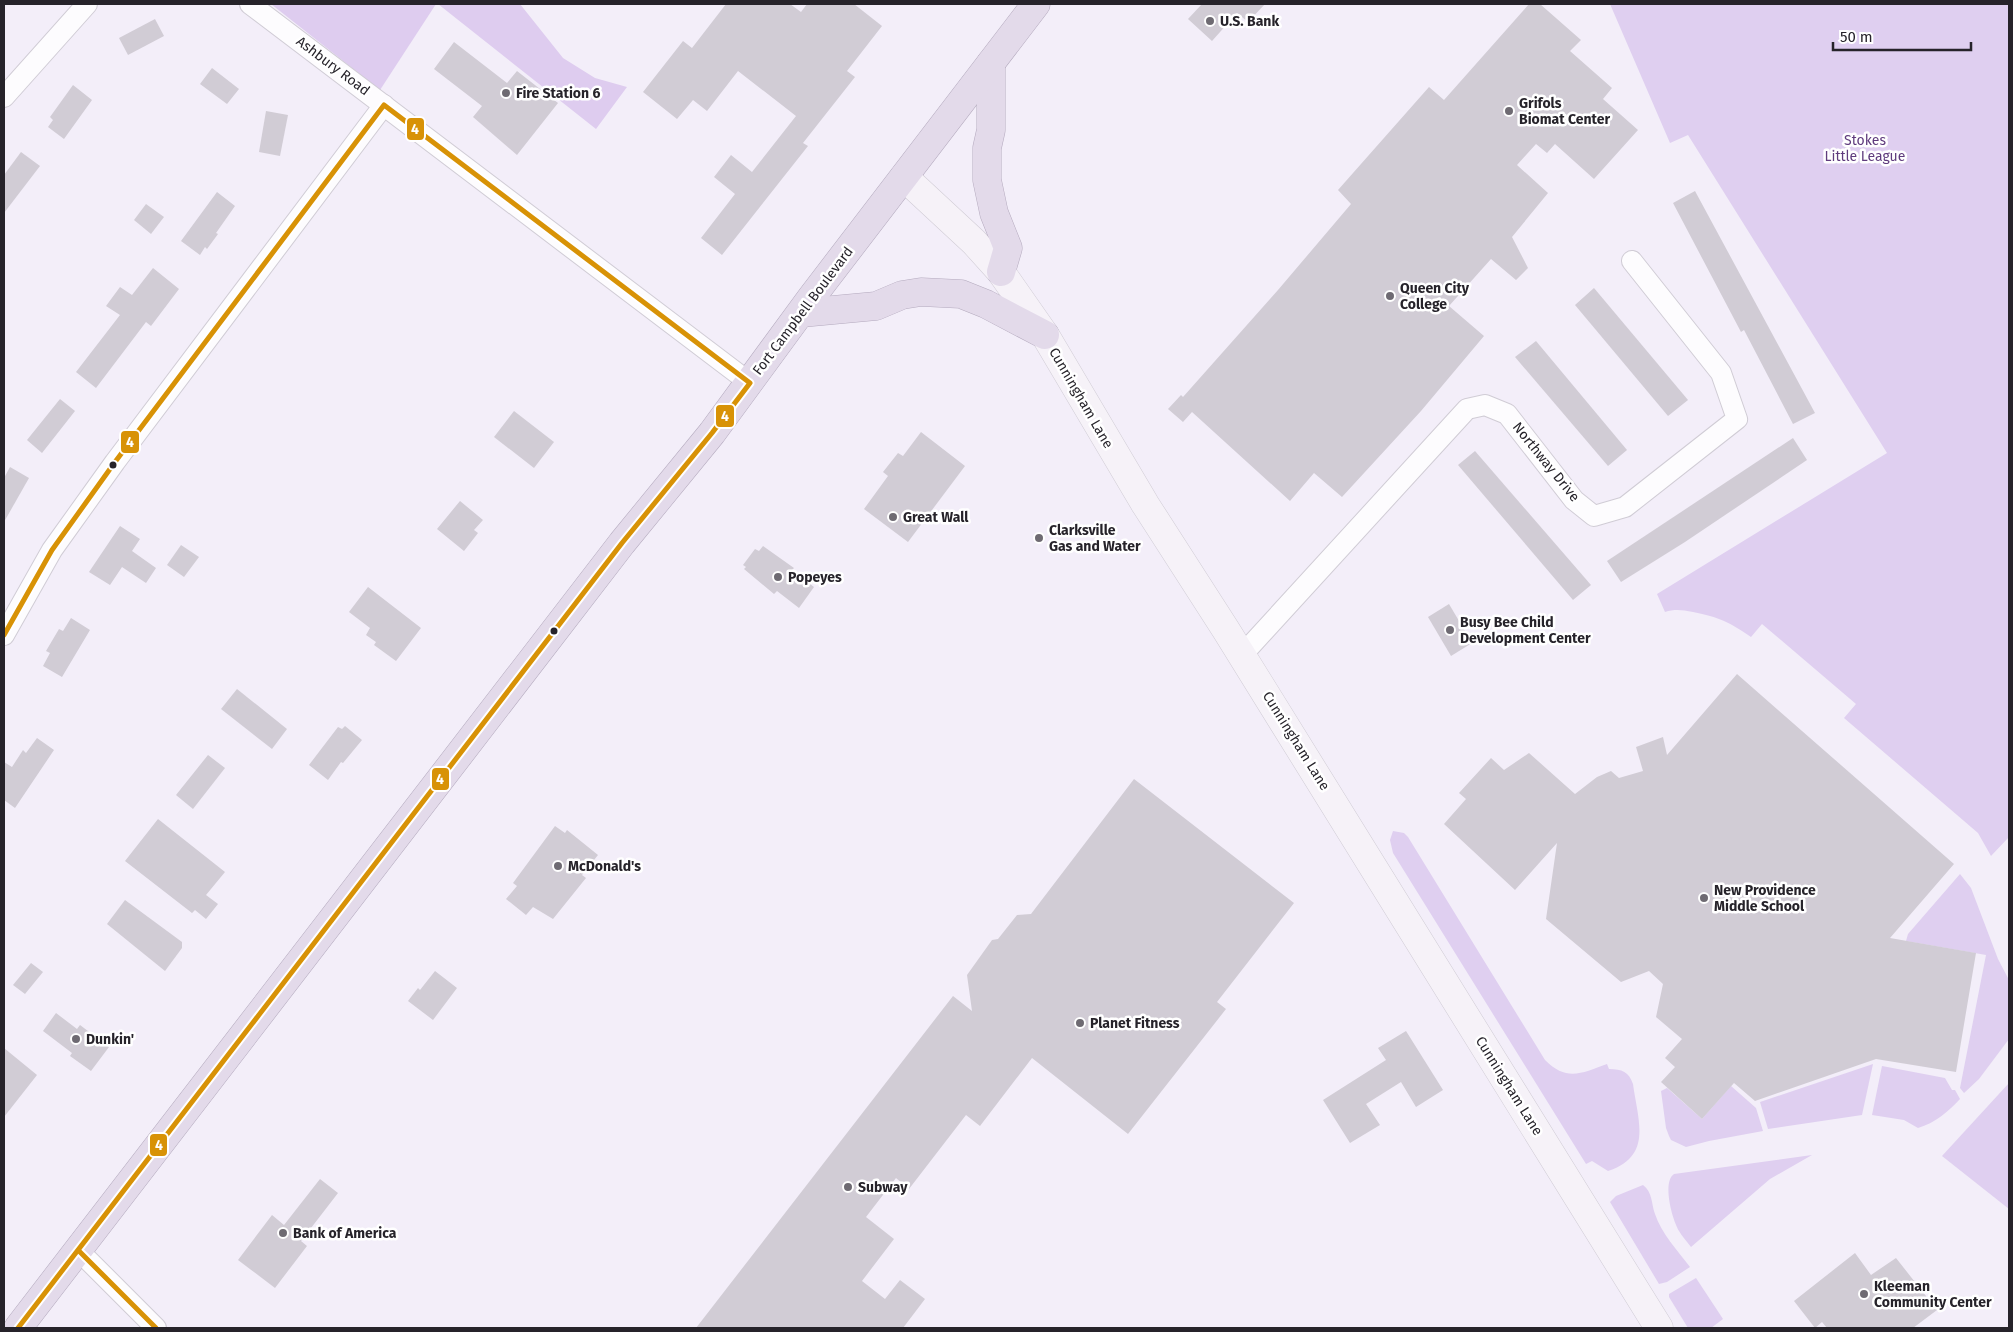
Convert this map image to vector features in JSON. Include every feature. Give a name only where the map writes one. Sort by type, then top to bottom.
[{"type":"highway","name":"Fort Campbell Boulevard","points":[[18,1328],[79,1251],[351,893],[645,514],[712,433],[1036,4]]},
{"type":"highway","points":[[991,63],[991,130],[986,180],[994,213],[1008,248],[1001,272]]},
{"type":"highway","points":[[801,313],[876,306],[902,295],[921,292],[961,294],[986,304],[1045,335]]},
{"type":"street","points":[[4,97],[87,4]]},
{"type":"street","name":"Ashbury Road","points":[[250,4],[750,383]]},
{"type":"street","points":[[4,635],[52,550],[384,105]]},
{"type":"street","name":"Cunningham Lane","points":[[904,177],[952,220],[1001,272],[1045,335],[1145,504],[1242,656],[1659,1328]]},
{"type":"street","name":"Northway Drive","points":[[1242,656],[1467,409],[1485,406],[1507,414],[1574,500],[1594,516],[1625,508],[1737,419],[1721,372],[1632,261]]},
{"type":"street","points":[[79,1251],[156,1328]]},
{"type":"green space","name":"Stokes Little League","points":[[1610,4],[2009,4],[2009,837],[1991,856],[1978,833],[1844,718],[1856,704],[1762,624],[1751,637],[1717,618],[1682,610],[1665,612],[1657,594],[1887,453],[1688,135],[1670,143]]},
{"type":"green space","points":[[1393,831],[1404,833],[1408,837],[1545,1060],[1560,1071],[1568,1073],[1575,1074],[1607,1064],[1609,1069],[1627,1074],[1633,1084],[1638,1111],[1639,1136],[1637,1147],[1632,1156],[1622,1164],[1608,1171],[1592,1161],[1586,1164],[1393,853],[1390,840]]},
{"type":"green space","points":[[1960,874],[1971,888],[1998,959],[2009,980],[2009,1039],[1979,1079],[1964,1093],[1960,1088],[1986,955],[1906,941],[1908,934]]},
{"type":"green space","points":[[1873,1064],[1862,1115],[1768,1129],[1760,1102]]},
{"type":"green space","points":[[1882,1066],[1945,1078],[1960,1099],[1941,1116],[1918,1128],[1904,1120],[1872,1115]]},
{"type":"green space","points":[[2009,1083],[2009,1209],[1942,1156]]},
{"type":"green space","points":[[1731,1086],[1756,1108],[1763,1131],[1686,1147],[1671,1140],[1666,1128],[1661,1091],[1667,1088],[1702,1119]]},
{"type":"green space","points":[[1812,1155],[1770,1179],[1691,1247],[1679,1231],[1671,1210],[1668,1192],[1670,1178],[1674,1174]]},
{"type":"green space","points":[[1643,1185],[1650,1195],[1661,1228],[1690,1267],[1667,1282],[1659,1284],[1610,1202],[1616,1196]]},
{"type":"green space","points":[[1696,1278],[1723,1319],[1711,1328],[1688,1328],[1669,1297],[1669,1294]]},
{"type":"shaded area","points":[[271,4],[436,4],[380,90]]},
{"type":"shaded area","points":[[438,4],[520,4],[563,58],[595,78],[627,87],[596,129]]},
{"type":"building","points":[[726,4],[790,4],[801,12],[807,4],[854,4],[882,26],[847,71],[855,77],[803,143],[808,146],[722,255],[701,238],[735,194],[714,177],[731,155],[752,172],[796,116],[738,71],[707,111],[693,100],[677,119],[643,92],[683,41],[692,48]]},
{"type":"building","name":"U.S. Bank","points":[[1202,4],[1265,4],[1248,22],[1237,13],[1212,41],[1188,19]]},
{"type":"building","points":[[1529,4],[1540,4],[1581,40],[1570,51],[1612,88],[1603,99],[1638,130],[1594,179],[1555,144],[1547,153],[1536,144],[1517,165],[1548,193],[1512,237],[1528,268],[1516,280],[1491,259],[1449,306],[1484,336],[1421,411],[1342,497],[1314,473],[1290,501],[1192,412],[1183,422],[1168,409],[1181,395],[1183,397],[1351,204],[1338,190],[1429,87],[1444,100]]},
{"type":"building","points":[[155,19],[164,36],[128,55],[119,38]]},
{"type":"building","name":"Fire Station 6","points":[[454,42],[507,83],[517,71],[558,103],[517,155],[473,117],[482,106],[434,69]]},
{"type":"building","points":[[212,68],[239,89],[227,104],[200,84]]},
{"type":"building","points":[[73,85],[92,100],[64,139],[48,127],[53,120],[50,117]]},
{"type":"building","points":[[266,111],[288,115],[280,156],[259,152]]},
{"type":"building","points":[[21,152],[40,166],[4,213],[4,175]]},
{"type":"building","points":[[1695,191],[1815,413],[1793,424],[1744,330],[1741,332],[1673,203]]},
{"type":"building","points":[[217,192],[235,206],[216,233],[218,234],[200,255],[181,241]]},
{"type":"building","points":[[146,204],[164,217],[151,234],[134,220]]},
{"type":"building","points":[[153,268],[179,289],[151,326],[146,322],[96,388],[76,372],[120,315],[106,306],[120,287],[132,295]]},
{"type":"building","points":[[1594,288],[1688,400],[1668,416],[1575,305]]},
{"type":"building","points":[[1536,341],[1627,450],[1608,466],[1515,357]]},
{"type":"building","points":[[60,399],[75,411],[42,453],[27,440]]},
{"type":"building","points":[[514,411],[554,442],[534,468],[494,437]]},
{"type":"building","points":[[921,432],[965,466],[908,542],[864,509],[888,476],[883,472],[898,453],[903,456]]},
{"type":"building","points":[[1793,438],[1807,460],[1685,542],[1621,582],[1607,561]]},
{"type":"building","points":[[1475,451],[1591,585],[1573,600],[1458,465]]},
{"type":"building","points":[[10,467],[29,478],[4,522],[4,478]]},
{"type":"building","points":[[460,501],[483,520],[474,530],[478,533],[464,551],[437,529]]},
{"type":"building","points":[[120,526],[140,539],[132,551],[156,568],[146,583],[122,567],[110,585],[89,572]]},
{"type":"building","points":[[181,545],[199,557],[184,577],[167,565]]},
{"type":"building","name":"Popeyes","points":[[763,546],[794,568],[792,570],[814,587],[799,608],[777,591],[774,594],[744,569],[746,567],[743,565],[755,549],[759,551]]},
{"type":"building","points":[[368,587],[421,628],[396,661],[374,645],[376,642],[366,635],[370,628],[349,612]]},
{"type":"building","name":"Busy Bee Child Development Center","points":[[1449,604],[1472,643],[1451,656],[1428,617]]},
{"type":"building","points":[[71,618],[90,630],[62,677],[43,666],[50,653],[46,651],[59,629],[63,631]]},
{"type":"building","name":"New Providence Middle School","points":[[1737,674],[1954,864],[1890,938],[1976,953],[1956,1072],[1876,1059],[1755,1101],[1734,1083],[1702,1119],[1661,1082],[1675,1067],[1665,1058],[1682,1039],[1656,1017],[1663,984],[1649,971],[1621,982],[1546,919],[1557,843],[1515,890],[1444,824],[1466,799],[1459,793],[1491,758],[1504,770],[1529,753],[1575,794],[1597,777],[1611,771],[1619,778],[1643,771],[1636,747],[1663,737],[1667,755]]},
{"type":"building","points":[[237,689],[287,729],[272,749],[221,709]]},
{"type":"building","points":[[345,726],[362,740],[343,763],[341,762],[328,780],[309,765],[338,727],[342,729]]},
{"type":"building","points":[[37,738],[54,750],[15,808],[4,800],[4,762],[12,767],[23,750],[26,753]]},
{"type":"building","points":[[208,755],[225,768],[193,809],[176,795]]},
{"type":"building","points":[[1134,779],[1294,903],[1217,1002],[1226,1009],[1128,1134],[1032,1058],[980,1126],[966,1115],[909,1189],[896,1178],[866,1217],[894,1239],[862,1281],[885,1299],[900,1280],[925,1299],[903,1328],[696,1328],[953,996],[972,1011],[967,975],[992,940],[998,939],[1017,915],[1031,914]]},
{"type":"building","points":[[158,819],[225,872],[206,895],[218,904],[206,919],[195,910],[192,913],[125,861]]},
{"type":"building","name":"McDonald's","points":[[555,826],[565,833],[567,830],[598,855],[582,875],[586,878],[553,919],[533,907],[526,915],[506,899],[517,886],[513,883]]},
{"type":"building","points":[[125,900],[182,942],[182,948],[165,971],[107,924]]},
{"type":"building","points":[[31,963],[43,972],[25,994],[13,985]]},
{"type":"building","points":[[435,971],[457,988],[433,1020],[408,1001],[418,988],[420,990]]},
{"type":"building","name":"Dunkin'","points":[[56,1013],[77,1029],[80,1025],[109,1047],[91,1071],[70,1056],[72,1053],[43,1031]]},
{"type":"building","points":[[1406,1031],[1443,1090],[1416,1107],[1401,1082],[1366,1104],[1380,1125],[1350,1143],[1323,1100],[1386,1060],[1378,1048]]},
{"type":"building","points":[[4,1048],[37,1075],[4,1117]]},
{"type":"building","name":"Bank of America","points":[[320,1179],[338,1193],[301,1241],[307,1246],[275,1288],[238,1260],[272,1215],[284,1225]]},
{"type":"building","name":"Kleeman Community Center","points":[[1855,1253],[1871,1275],[1896,1258],[1937,1310],[1913,1328],[1827,1328],[1822,1322],[1815,1328],[1794,1301]]},
{"type":"transit line","name":"4","points":[[4,635],[52,550],[115,462],[384,105],[750,383],[712,433],[622,543],[18,1328]]},
{"type":"transit line","name":"4","points":[[79,1251],[156,1328]]},
{"type":"place","name":"U.S. Bank","points":[[1210,21]]},
{"type":"place","name":"Fire Station 6","points":[[506,93]]},
{"type":"place","name":"Grifols Biomat Center","points":[[1509,111]]},
{"type":"place","name":"Queen City College","points":[[1390,296]]},
{"type":"place","name":"Great Wall","points":[[893,517]]},
{"type":"place","name":"Clarksville Gas and Water","points":[[1039,538]]},
{"type":"place","name":"Popeyes","points":[[778,577]]},
{"type":"place","name":"Busy Bee Child Development Center","points":[[1450,630]]},
{"type":"place","name":"McDonald's","points":[[558,866]]},
{"type":"place","name":"New Providence Middle School","points":[[1704,898]]},
{"type":"place","name":"Planet Fitness","points":[[1080,1023]]},
{"type":"place","name":"Dunkin'","points":[[76,1039]]},
{"type":"place","name":"Subway","points":[[848,1187]]},
{"type":"place","name":"Bank of America","points":[[283,1233]]},
{"type":"place","name":"Kleeman Community Center","points":[[1864,1294]]}]
